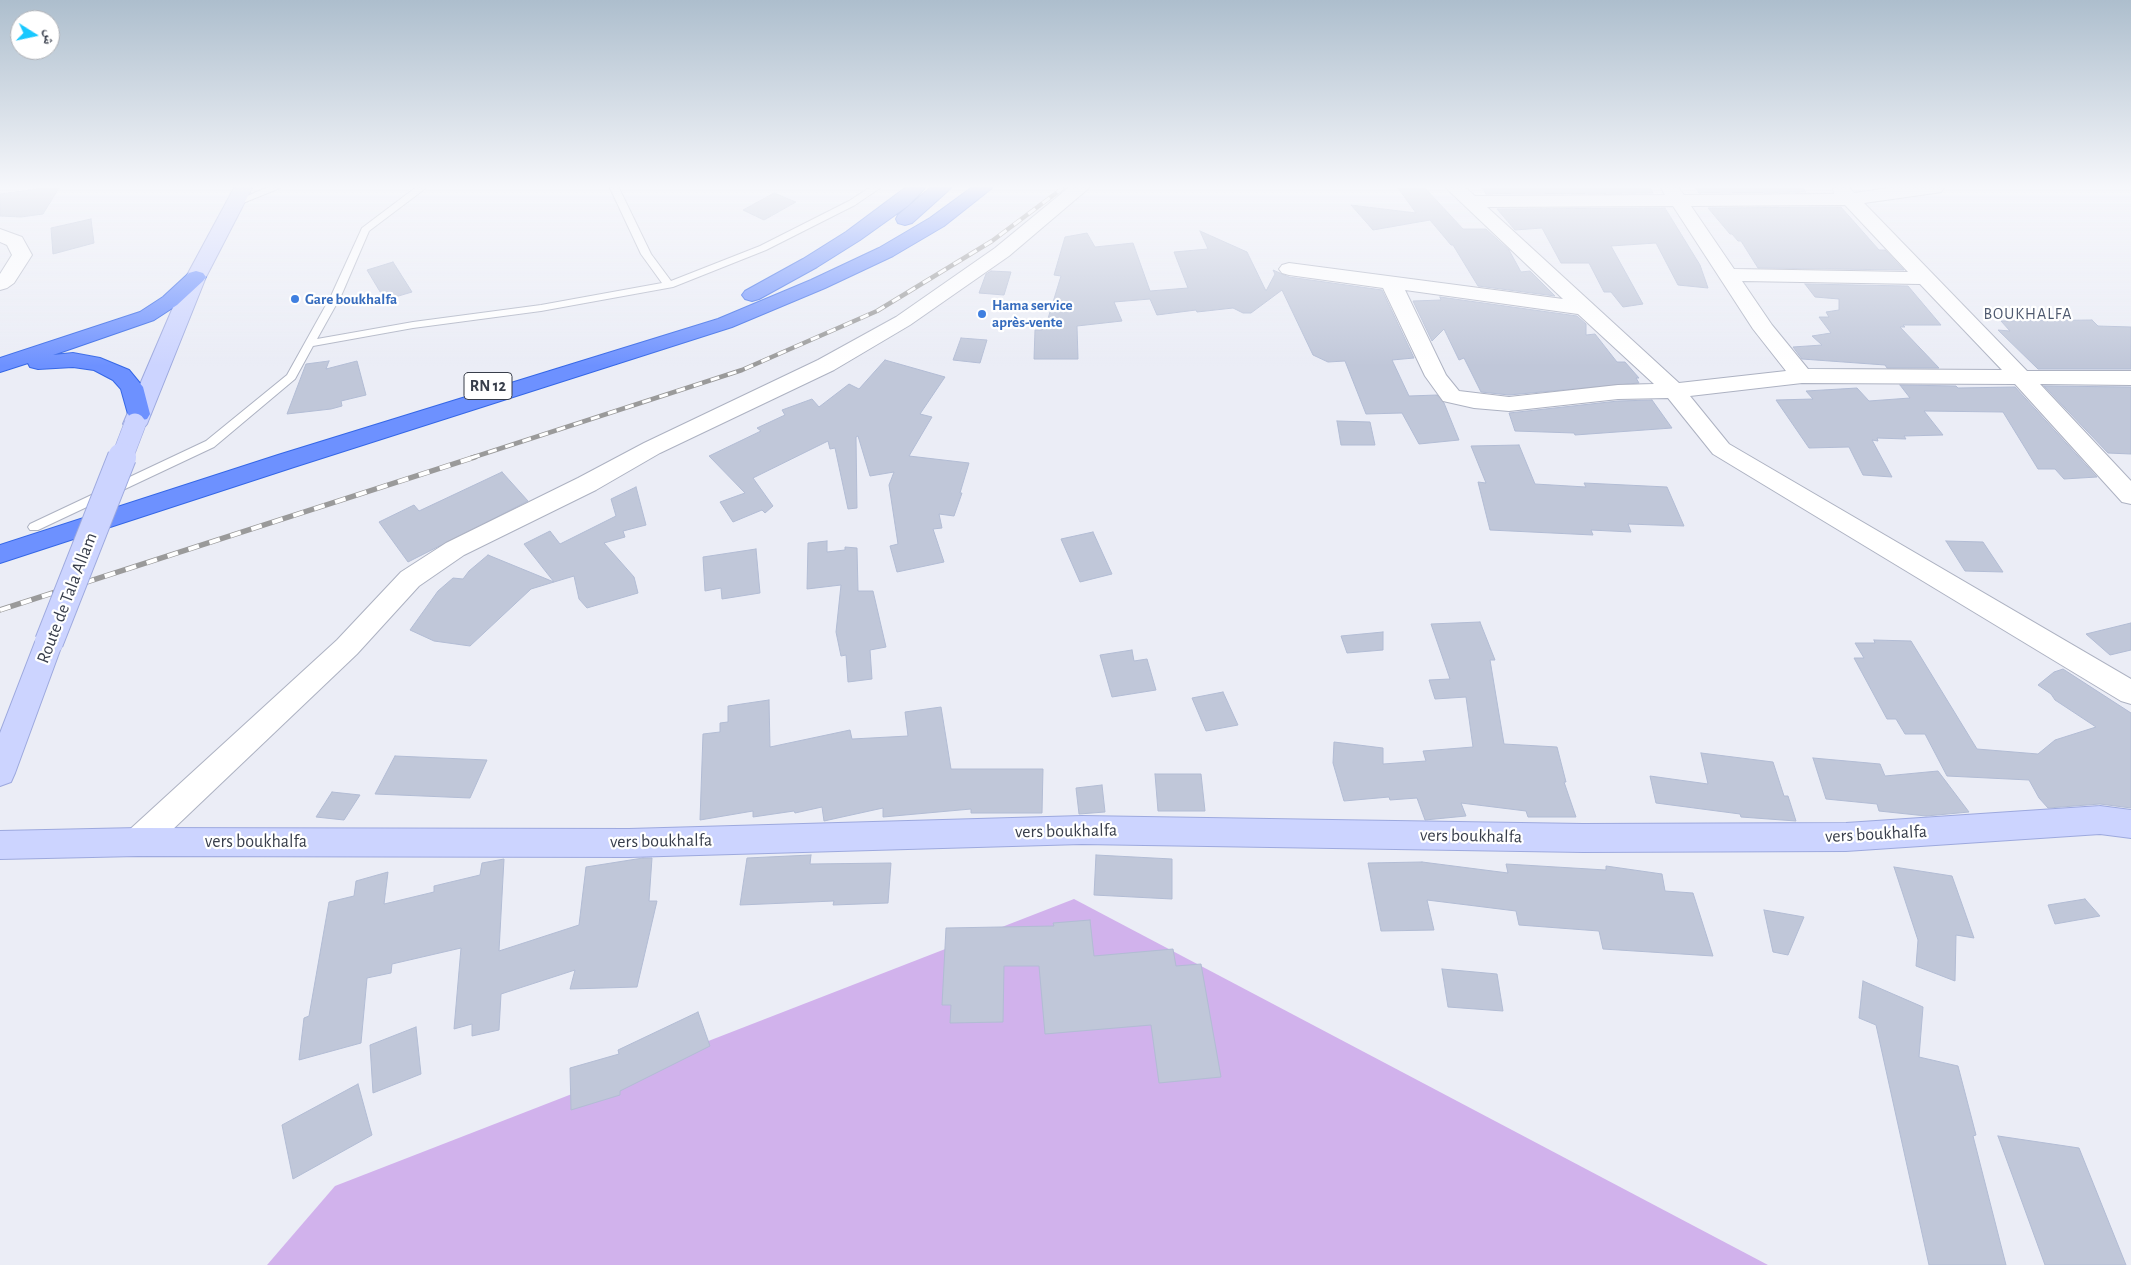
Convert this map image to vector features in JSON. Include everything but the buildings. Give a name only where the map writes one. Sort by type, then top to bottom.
[{"type":"highway","name":"RN 12","points":[[0,537],[686,324],[757,293],[834,247]]},
{"type":"highway","name":"RN 12","points":[[0,554],[295,458],[725,324],[861,247]]},
{"type":"highway","points":[[725,324],[818,284],[894,247]]},
{"type":"highway","points":[[0,366],[147,316],[170,301],[196,277]]},
{"type":"highway","points":[[0,370],[50,360],[73,360],[100,365],[120,375],[132,387],[137,419]]},
{"type":"street","points":[[0,284],[7,279],[22,255],[18,247]]},
{"type":"street","name":"Route de Tala Allam","points":[[0,773],[49,642],[137,419],[196,277],[212,247]]},
{"type":"street","points":[[138,842],[347,646],[410,579],[455,549],[587,484],[652,448],[826,365],[903,321],[1008,247]]},
{"type":"street","points":[[1518,247],[1674,391],[1721,449],[2131,693]]},
{"type":"street","points":[[1710,247],[1764,328],[1802,376]]},
{"type":"street","points":[[1896,247],[2021,377],[2131,496]]},
{"type":"street","points":[[1288,269],[1583,308]]},
{"type":"street","points":[[1729,275],[1926,278]]},
{"type":"street","points":[[1391,283],[1436,376],[1451,396],[1474,402],[1509,404],[1618,392],[1674,391],[1802,376],[2131,378]]},
{"type":"street","name":"vers boukhalfa","points":[[0,845],[138,842],[629,843],[1082,830],[1583,838],[1846,837],[2100,820],[2131,824]]},
{"type":"lane","points":[[34,527],[210,444],[291,377],[336,296],[358,247]]},
{"type":"lane","points":[[643,247],[669,285]]},
{"type":"lane","points":[[308,344],[413,326],[541,308],[669,285],[765,247]]},
{"type":"shaded area","points":[[1074,899],[1768,1265],[267,1265],[335,1186]]},
{"type":"railway","points":[[471,458],[742,370],[877,311],[982,247]]},
{"type":"railway","points":[[0,610],[475,457]]},
{"type":"place","name":"Gare boukhalfa","points":[[295,299]]},
{"type":"place","name":"Hama service après-vente","points":[[982,314]]},
{"type":"district","name":"BOUKHALFA","points":[[2028,314]]}]
